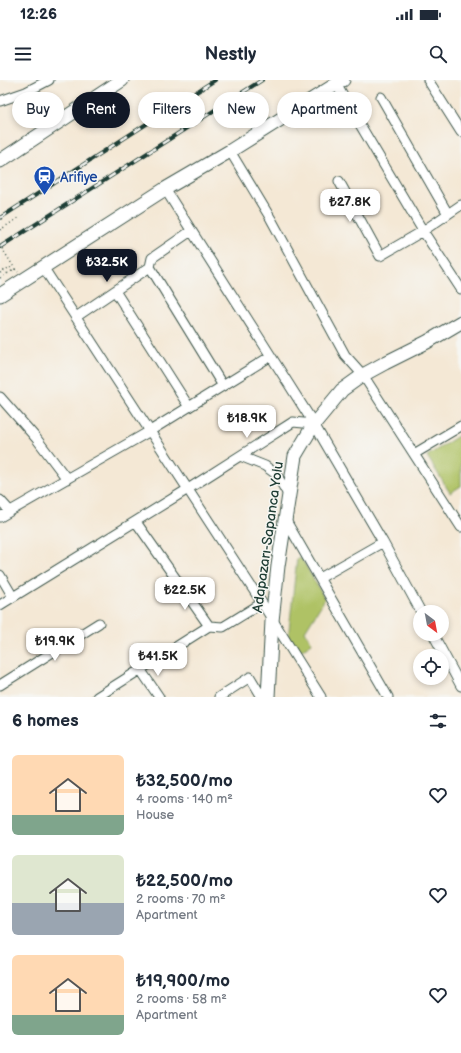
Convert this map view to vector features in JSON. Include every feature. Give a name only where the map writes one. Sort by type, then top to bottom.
[{"type":"street","points":[[26,92],[49,80]]},
{"type":"street","points":[[64,119],[122,80]]},
{"type":"street","points":[[428,80],[461,132]]},
{"type":"street","points":[[0,295],[165,189],[230,151],[339,82],[423,231],[461,289]]},
{"type":"street","points":[[0,101],[12,97]]},
{"type":"street","points":[[381,97],[448,214]]},
{"type":"street","points":[[0,161],[50,128]]},
{"type":"street","points":[[230,151],[271,219],[345,354],[362,375],[461,527]]},
{"type":"street","points":[[339,181],[380,256],[423,231],[461,205]]},
{"type":"street","points":[[165,189],[314,424],[383,542],[417,605]]},
{"type":"street","points":[[76,317],[150,267],[152,258],[191,231]]},
{"type":"street","points":[[43,267],[262,603],[321,697]]},
{"type":"street","points":[[150,267],[223,386]]},
{"type":"street","points":[[115,291],[189,407]]},
{"type":"street","name":"Adapazarı-Sapanca Yolu","points":[[268,697],[272,620],[278,566],[295,456],[314,424],[342,390],[362,375],[427,342],[461,322]]},
{"type":"street","points":[[0,517],[150,431],[272,356]]},
{"type":"street","points":[[0,397],[36,438],[68,479]]},
{"type":"street","points":[[0,605],[136,522],[293,422],[314,424]]},
{"type":"street","points":[[414,454],[461,426]]},
{"type":"street","points":[[240,456],[265,466],[276,474],[289,496]]},
{"type":"street","points":[[0,500],[10,511]]},
{"type":"street","points":[[286,519],[388,697]]},
{"type":"street","points":[[136,522],[209,626]]},
{"type":"street","points":[[320,578],[383,542]]},
{"type":"street","points":[[0,575],[13,597]]},
{"type":"street","points":[[97,697],[209,626],[223,627],[262,603]]},
{"type":"street","points":[[0,684],[99,623]]},
{"type":"street","points":[[437,641],[461,686]]},
{"type":"street","points":[[140,669],[159,697]]},
{"type":"street","points":[[219,697],[250,677],[262,697]]},
{"type":"path","points":[[0,230],[18,218]]},
{"type":"path","points":[[0,245],[15,269],[0,278]]},
{"type":"path","points":[[0,273],[7,268]]},
{"type":"green space","points":[[461,434],[461,486],[450,493],[427,456]]},
{"type":"green space","points":[[297,558],[302,559],[325,599],[305,631],[312,643],[297,653],[288,639]]},
{"type":"railway","points":[[0,218],[215,80]]},
{"type":"railway","points":[[0,247],[262,80]]},
{"type":"place","name":"Arifiye","points":[[44,196]]}]
